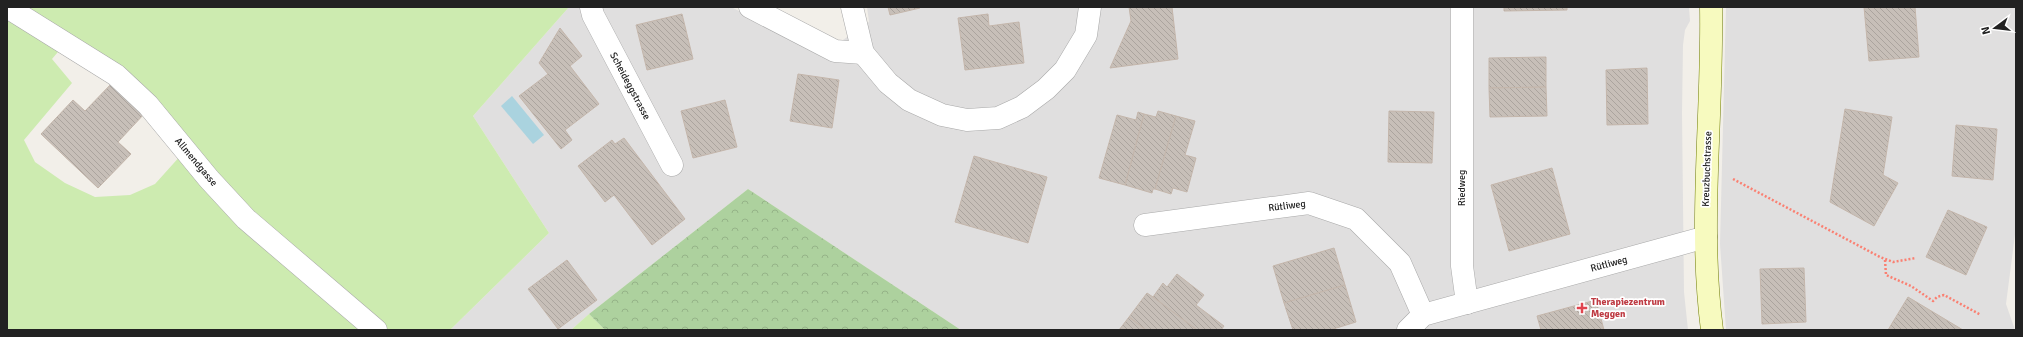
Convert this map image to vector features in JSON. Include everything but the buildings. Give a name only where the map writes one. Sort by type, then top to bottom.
[{"type":"street","name":"Scheideggstrasse","points":[[591,7],[593,15],[672,164]]},
{"type":"street","points":[[750,7],[835,51],[863,53]]},
{"type":"street","points":[[852,7],[863,53],[888,82],[909,100],[942,115],[967,120],[998,118],[1022,106],[1046,89],[1065,70],[1086,35],[1090,7]]},
{"type":"street","name":"Riedweg","points":[[1462,7],[1462,266],[1466,303]]},
{"type":"street","name":"Kreuzbuchstrasse","points":[[1711,7],[1706,237],[1708,299],[1712,330]]},
{"type":"street","name":"Allmendgasse","points":[[7,8],[116,75],[148,105],[209,179],[246,220],[376,330]]},
{"type":"street","name":"Rütliweg","points":[[1146,225],[1309,203],[1356,219],[1400,263],[1423,315]]},
{"type":"street","name":"Rütliweg","points":[[1466,303],[1706,237]]},
{"type":"street","points":[[1408,330],[1423,315],[1466,303]]},
{"type":"path","points":[[1725,176],[1885,259],[1893,262],[1916,258]]},
{"type":"path","points":[[1885,259],[1886,275],[1911,286],[1933,301],[1937,297],[1944,295],[1981,315]]},
{"type":"shaded area","points":[[569,7],[731,7],[824,53],[869,22],[867,7],[1689,7],[1690,21],[1685,30],[1683,45],[1682,113],[1684,292],[1688,330],[961,330],[748,189],[589,314],[571,330],[450,330],[549,233],[473,116]]},
{"type":"shaded area","points":[[1726,7],[2016,7],[2016,227],[2006,304],[2015,330],[1726,330],[1720,244]]},
{"type":"green space","points":[[20,7],[569,7],[473,116],[549,233],[450,330],[385,330],[264,227],[208,167]]},
{"type":"green space","points":[[7,13],[63,46],[52,59],[72,83],[24,140],[35,162],[65,183],[95,197],[130,195],[155,184],[182,154],[364,330],[7,330]]},
{"type":"green space","points":[[748,189],[961,330],[605,330],[589,314]]},
{"type":"green space","points":[[589,314],[605,330],[571,330]]},
{"type":"water","points":[[512,96],[544,135],[533,144],[501,106]]},
{"type":"place","name":"Therapiezentrum Meggen","points":[[1582,308]]}]
